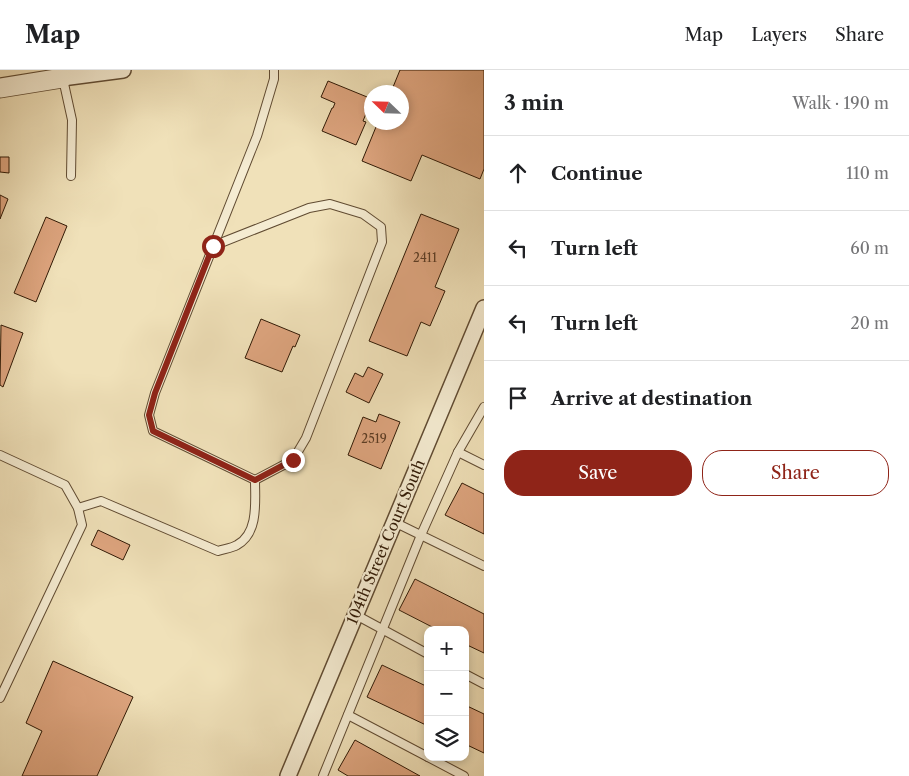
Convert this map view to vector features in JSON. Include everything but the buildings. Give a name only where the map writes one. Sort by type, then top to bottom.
[{"type":"street","points":[[0,88],[64,74],[122,70]]},
{"type":"street","name":"104th Street Court South","points":[[290,775],[484,308]]},
{"type":"lane","points":[[255,480],[153,431],[149,415],[155,393],[257,136],[274,79],[274,70]]},
{"type":"lane","points":[[64,74],[72,120],[71,176]]},
{"type":"lane","points":[[213,246],[309,208],[330,204],[363,214],[381,226],[382,242],[306,438],[293,460],[255,480]]},
{"type":"lane","points":[[323,776],[421,535],[458,452],[484,407]]},
{"type":"lane","points":[[458,452],[484,465]]},
{"type":"lane","points":[[0,454],[65,485],[78,508],[82,525],[0,698]]},
{"type":"lane","points":[[78,508],[100,501],[218,551],[238,545],[249,533],[255,516],[255,480]]},
{"type":"lane","points":[[394,522],[484,566]]},
{"type":"lane","points":[[356,615],[424,652]]},
{"type":"lane","points":[[469,676],[484,684]]},
{"type":"lane","points":[[348,715],[424,755]]},
{"type":"lane","points":[[436,761],[464,776]]},
{"type":"route","points":[[213,246],[155,393],[149,415],[153,431],[255,480],[293,460]]}]
